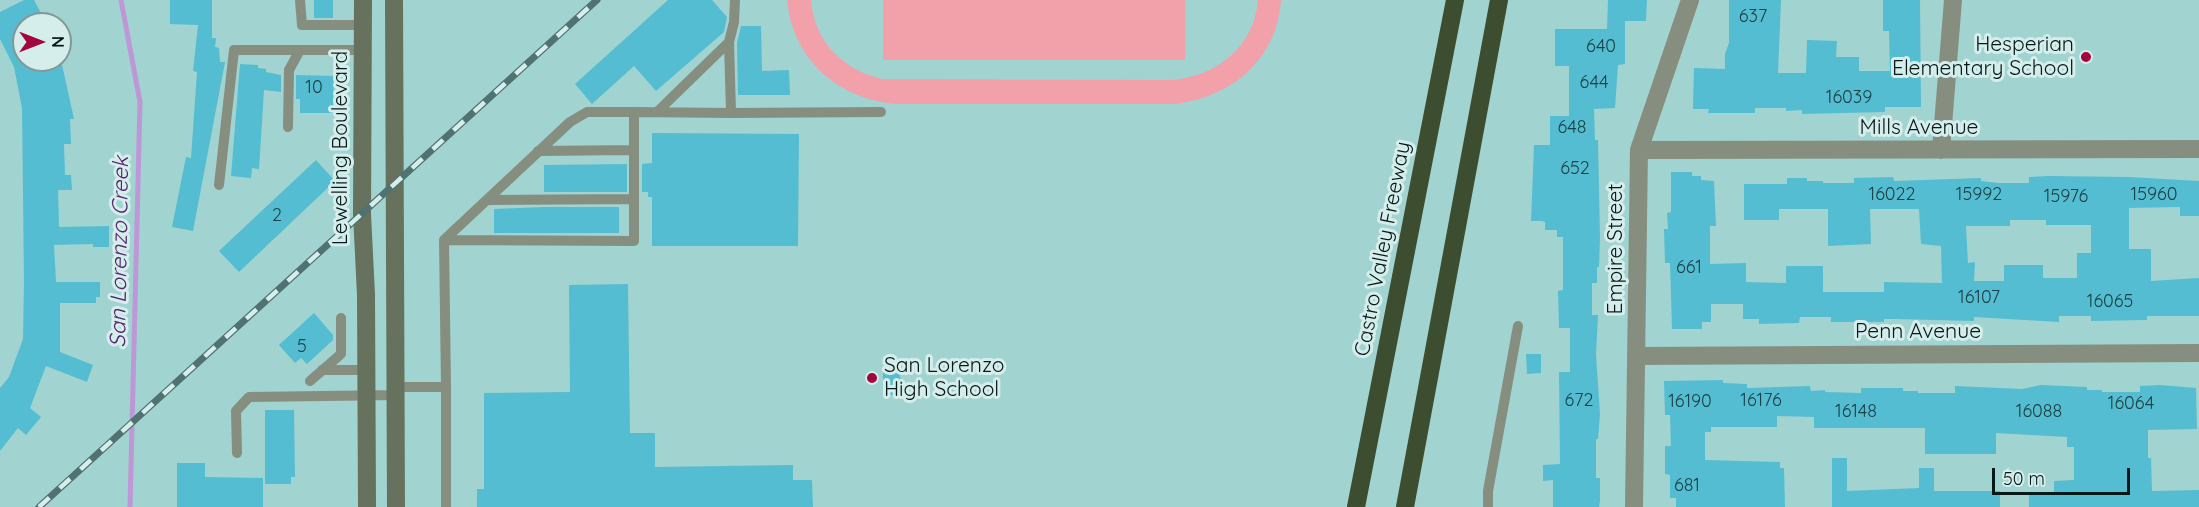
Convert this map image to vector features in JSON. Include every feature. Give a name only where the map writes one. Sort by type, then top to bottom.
[{"type":"highway","name":"Castro Valley Freeway","points":[[1356,507],[1455,0]]},
{"type":"highway","points":[[1405,507],[1499,0]]},
{"type":"highway","points":[[1490,44],[1507,0]]},
{"type":"main road","name":"Lewelling Boulevard","points":[[363,0],[362,214],[366,295],[367,507]]},
{"type":"main road","points":[[394,0],[396,507]]},
{"type":"street","name":"Empire Street","points":[[1634,507],[1638,356],[1639,150],[1689,0]]},
{"type":"street","points":[[1941,150],[1953,0]]},
{"type":"street","name":"Mills Avenue","points":[[1639,150],[2199,149]]},
{"type":"street","name":"Penn Avenue","points":[[1638,356],[2199,353]]},
{"type":"lane","points":[[300,0],[302,25],[363,25]]},
{"type":"lane","points":[[731,113],[729,42],[734,22],[735,0]]},
{"type":"lane","points":[[657,112],[729,42]]},
{"type":"lane","points":[[219,185],[234,50],[363,50]]},
{"type":"lane","points":[[288,127],[289,70],[300,50]]},
{"type":"lane","points":[[446,507],[444,240],[538,151],[570,122],[587,112],[881,112]]},
{"type":"lane","points":[[444,240],[634,241],[634,112]]},
{"type":"lane","points":[[538,151],[634,150]]},
{"type":"lane","points":[[487,200],[634,200]]},
{"type":"lane","points":[[310,381],[341,354],[341,318]]},
{"type":"lane","points":[[1488,507],[1488,491],[1518,326]]},
{"type":"lane","points":[[322,370],[367,370]]},
{"type":"lane","points":[[237,453],[236,411],[249,397],[367,396],[446,387]]},
{"type":"shaded area","points":[[787,0],[811,0],[818,28],[824,41],[833,52],[855,69],[882,79],[1172,80],[1204,72],[1218,65],[1241,45],[1249,32],[1258,0],[1281,0],[1278,21],[1270,41],[1260,58],[1247,73],[1231,85],[1193,101],[1172,104],[897,104],[876,101],[856,94],[838,85],[822,73],[798,41]]},
{"type":"shaded area","points":[[883,0],[1185,0],[1185,60],[883,60]]},
{"type":"building","points":[[24,0],[34,0],[40,12],[12,12],[12,63],[0,39],[0,12]]},
{"type":"building","points":[[170,0],[212,0],[212,38],[216,38],[215,47],[219,48],[220,62],[225,62],[193,231],[172,227],[186,157],[191,158],[197,72],[193,71],[198,25],[170,24]]},
{"type":"building","points":[[314,0],[333,0],[333,18],[314,18]]},
{"type":"building","points":[[668,0],[712,0],[727,17],[724,32],[656,91],[634,66],[592,104],[575,84]]},
{"type":"building","points":[[1608,0],[1647,0],[1646,21],[1625,21],[1625,64],[1618,65],[1615,108],[1594,109],[1595,140],[1598,140],[1600,239],[1597,283],[1592,283],[1592,315],[1598,315],[1596,354],[1600,414],[1598,439],[1596,439],[1596,478],[1600,478],[1600,501],[1599,507],[1553,507],[1553,480],[1543,481],[1543,465],[1560,464],[1559,372],[1570,372],[1570,328],[1559,328],[1558,291],[1563,290],[1563,237],[1557,237],[1557,230],[1545,230],[1545,222],[1531,221],[1534,145],[1550,145],[1550,116],[1569,116],[1569,66],[1555,66],[1555,29],[1607,29]]},
{"type":"building","points":[[1729,0],[1781,0],[1778,73],[1806,73],[1807,40],[1837,41],[1836,57],[1859,57],[1859,71],[1890,71],[1889,31],[1883,31],[1883,0],[1920,0],[1921,107],[1885,107],[1885,112],[1802,114],[1802,110],[1786,111],[1786,108],[1755,108],[1755,113],[1708,113],[1709,109],[1693,109],[1694,68],[1725,69],[1725,54],[1729,43]]},
{"type":"building","points":[[741,26],[761,26],[762,71],[789,70],[790,95],[738,95],[737,43]]},
{"type":"building","points":[[240,64],[258,65],[258,68],[266,69],[266,72],[281,75],[281,92],[264,90],[259,169],[252,168],[251,178],[231,176]]},
{"type":"building","points":[[15,72],[64,72],[74,119],[70,119],[71,144],[64,144],[65,175],[71,175],[72,190],[58,190],[59,227],[109,226],[109,247],[93,247],[93,244],[54,245],[56,282],[100,282],[100,297],[96,297],[96,303],[60,303],[60,352],[93,365],[87,382],[46,366],[30,408],[41,417],[26,435],[18,428],[0,451],[0,388],[9,377],[23,339],[22,108]]},
{"type":"building","points":[[296,75],[334,76],[333,113],[300,113],[300,99],[296,99]]},
{"type":"building","points":[[652,133],[799,134],[798,246],[652,246],[652,197],[648,197],[648,192],[642,192],[642,164],[652,163]]},
{"type":"building","points":[[316,160],[335,181],[239,272],[219,251]]},
{"type":"building","points":[[627,164],[627,192],[544,192],[544,165]]},
{"type":"building","points":[[1671,172],[1692,172],[1692,176],[1701,176],[1701,180],[1714,181],[1716,226],[1710,226],[1710,264],[1746,263],[1746,282],[1786,283],[1786,266],[1823,266],[1823,292],[1884,292],[1884,282],[1942,283],[1941,246],[1921,244],[1919,209],[1870,209],[1871,244],[1828,246],[1828,209],[1779,209],[1779,220],[1744,220],[1744,184],[1787,184],[1787,178],[1807,178],[1807,181],[1823,181],[1823,183],[1854,183],[1854,178],[1893,177],[1894,181],[1981,178],[1981,181],[1998,183],[2029,183],[2029,177],[2048,176],[2199,181],[2199,216],[2180,216],[2180,207],[2129,208],[2129,249],[2151,249],[2151,281],[2199,278],[2199,316],[2147,316],[2147,320],[2091,321],[2091,316],[2059,316],[2059,322],[1974,317],[1974,321],[1884,319],[1884,322],[1831,322],[1831,317],[1800,317],[1799,323],[1759,324],[1759,319],[1743,319],[1743,304],[1711,304],[1711,322],[1702,322],[1702,329],[1672,329],[1670,263],[1665,263],[1664,229],[1668,229],[1667,213],[1671,212]],"holes":[[[2010,220],[2046,220],[2046,225],[2091,225],[2091,253],[2077,253],[2077,278],[2043,278],[2043,265],[2004,265],[2004,281],[1974,281],[1975,262],[1968,263],[1966,226],[2010,226]]]},
{"type":"building","points":[[619,207],[619,233],[494,233],[494,209]]},
{"type":"building","points":[[628,284],[630,433],[655,433],[655,467],[793,465],[793,480],[812,480],[813,507],[477,507],[477,489],[484,489],[484,393],[570,392],[569,285]]},
{"type":"building","points":[[314,313],[333,335],[333,340],[307,364],[301,358],[295,363],[279,345]]},
{"type":"building","points":[[1526,354],[1541,354],[1541,373],[1527,374]]},
{"type":"building","points":[[883,368],[900,368],[900,395],[883,395]]},
{"type":"building","points":[[1723,380],[1723,383],[1747,384],[1747,388],[1810,386],[1811,391],[1861,393],[1861,388],[1903,388],[1903,391],[1918,391],[1918,393],[1955,393],[1955,386],[2022,389],[2041,385],[2087,387],[2087,390],[2102,390],[2102,392],[2140,392],[2140,386],[2160,385],[2196,388],[2197,429],[2148,430],[2148,458],[2151,458],[2152,491],[2199,490],[2199,507],[2029,507],[2029,492],[2054,492],[2054,481],[2074,480],[2074,447],[2067,447],[2067,437],[1996,433],[1996,454],[1925,454],[1925,428],[1814,428],[1814,417],[1777,416],[1777,427],[1711,427],[1711,432],[1705,432],[1705,460],[1780,462],[1780,468],[1784,468],[1785,507],[1676,507],[1676,498],[1670,498],[1670,475],[1665,474],[1665,446],[1671,446],[1670,415],[1665,415],[1664,381]]},
{"type":"building","points":[[265,410],[294,410],[295,477],[291,477],[291,484],[265,484]]},
{"type":"building","points":[[1832,458],[1847,458],[1847,491],[1919,488],[1919,468],[1934,468],[1934,491],[2000,491],[2000,507],[1832,507]]},
{"type":"building","points":[[177,463],[205,463],[205,477],[263,478],[263,507],[177,507]]},
{"type":"waterway","name":"San Lorenzo Creek","points":[[121,0],[140,102],[130,507]]},
{"type":"railway","points":[[39,507],[597,0]]},
{"type":"place","name":"Hesperian Elementary School","points":[[2086,57]]},
{"type":"place","name":"San Lorenzo High School","points":[[872,378]]}]
